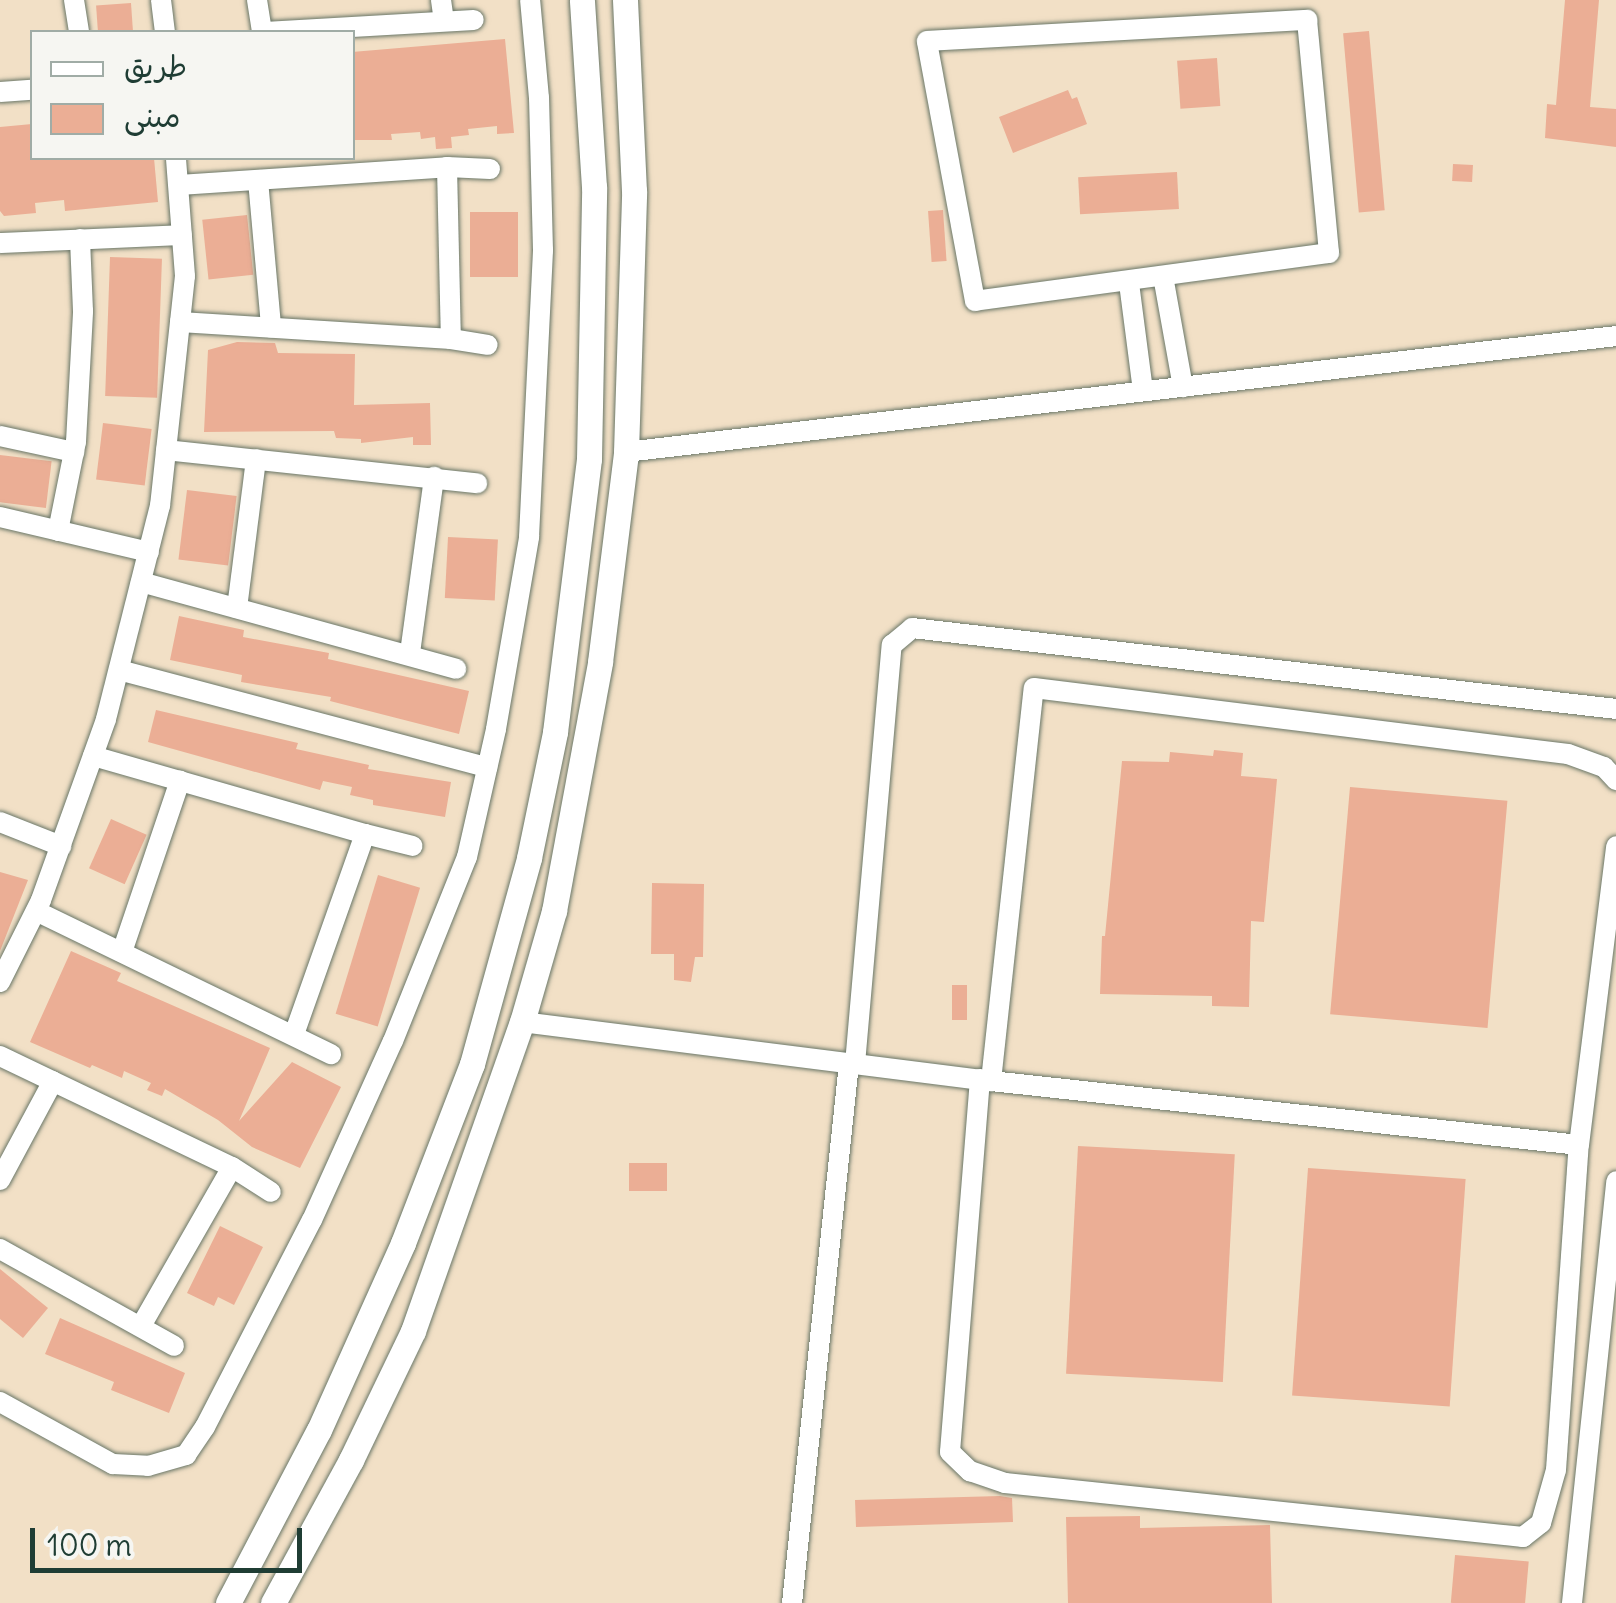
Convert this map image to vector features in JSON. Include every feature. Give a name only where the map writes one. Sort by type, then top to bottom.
[{"type":"street","points":[[74,0],[78,30]]},
{"type":"street","points":[[161,0],[166,30]]},
{"type":"street","points":[[257,0],[264,30]]},
{"type":"street","points":[[0,1402],[113,1464],[148,1466],[186,1455],[312,1220],[393,1042],[466,856],[487,767],[529,537],[543,250],[539,98],[530,0]]},
{"type":"street","points":[[228,1603],[318,1430],[403,1243],[472,1064],[530,858],[555,732],[590,459],[594,187],[582,0]]},
{"type":"street","points":[[273,1603],[352,1460],[413,1332],[522,1022],[554,911],[600,662],[626,452],[634,192],[626,0]]},
{"type":"street","points":[[280,30],[442,10],[474,20]]},
{"type":"street","points":[[1307,20],[1330,253],[1162,276],[975,302],[927,40],[1307,20]]},
{"type":"street","points":[[0,92],[30,90]]},
{"type":"street","points":[[0,982],[36,911],[93,756],[160,506],[185,276],[176,160]]},
{"type":"street","points":[[178,185],[447,168],[490,169]]},
{"type":"street","points":[[447,168],[451,339]]},
{"type":"street","points":[[258,180],[271,327]]},
{"type":"street","points":[[0,243],[182,235]]},
{"type":"street","points":[[58,531],[74,452],[82,311],[80,239]]},
{"type":"street","points":[[1162,276],[1183,386]]},
{"type":"street","points":[[1129,283],[1144,391]]},
{"type":"street","points":[[180,322],[451,339],[488,345]]},
{"type":"street","points":[[626,452],[1616,336]]},
{"type":"street","points":[[0,436],[74,452]]},
{"type":"street","points":[[166,450],[476,483]]},
{"type":"street","points":[[237,608],[256,459]]},
{"type":"street","points":[[410,653],[434,477]]},
{"type":"street","points":[[0,517],[149,552]]},
{"type":"street","points":[[141,582],[456,668]]},
{"type":"street","points":[[792,1603],[852,1063],[892,645],[912,628],[1616,708]]},
{"type":"street","points":[[118,670],[487,767]]},
{"type":"street","points":[[1616,780],[1604,767],[1568,754],[1034,688],[986,1080],[950,1452],[970,1472],[1005,1482],[1523,1537],[1541,1523],[1556,1470],[1579,1145],[1616,846]]},
{"type":"street","points":[[93,756],[413,846]]},
{"type":"street","points":[[122,952],[180,781]]},
{"type":"street","points":[[0,822],[61,846]]},
{"type":"street","points":[[294,1035],[365,834]]},
{"type":"street","points":[[36,911],[331,1054]]},
{"type":"street","points":[[522,1022],[986,1080],[1579,1145]]},
{"type":"street","points":[[0,1056],[232,1167],[271,1192]]},
{"type":"street","points":[[0,1180],[53,1082]]},
{"type":"street","points":[[141,1326],[232,1167]]},
{"type":"street","points":[[1572,1603],[1616,1181]]},
{"type":"street","points":[[0,1248],[174,1346]]},
{"type":"building","points":[[1565,0],[1599,0],[1590,107],[1616,109],[1616,147],[1545,138],[1547,104],[1556,105]]},
{"type":"building","points":[[131,3],[133,30],[98,30],[96,5]]},
{"type":"building","points":[[1369,31],[1385,210],[1359,213],[1343,33]]},
{"type":"building","points":[[505,39],[514,133],[497,134],[497,126],[468,129],[469,135],[451,137],[452,148],[436,149],[435,137],[421,139],[420,132],[391,134],[392,140],[355,140],[355,52]]},
{"type":"building","points":[[1217,58],[1220,106],[1180,109],[1177,61]]},
{"type":"building","points":[[1068,90],[1072,99],[1077,97],[1087,124],[1013,153],[999,117]]},
{"type":"building","points":[[30,124],[30,160],[154,160],[158,202],[65,211],[64,200],[35,203],[36,213],[4,216],[0,211],[0,127]]},
{"type":"building","points":[[1453,164],[1473,165],[1472,182],[1452,181]]},
{"type":"building","points":[[1177,172],[1179,209],[1080,214],[1078,177]]},
{"type":"building","points":[[943,210],[947,261],[932,262],[928,211]]},
{"type":"building","points":[[470,212],[518,212],[518,277],[470,277]]},
{"type":"building","points":[[247,215],[253,275],[209,279],[202,220]]},
{"type":"building","points":[[110,257],[162,259],[157,398],[105,396]]},
{"type":"building","points":[[237,342],[275,343],[278,353],[355,354],[354,405],[430,403],[431,445],[413,445],[413,437],[361,443],[361,439],[336,438],[334,431],[204,432],[208,350]]},
{"type":"building","points":[[103,423],[152,429],[145,486],[96,480]]},
{"type":"building","points":[[0,455],[52,461],[46,508],[0,502]]},
{"type":"building","points":[[187,490],[237,496],[228,566],[178,559]]},
{"type":"building","points":[[448,537],[498,540],[495,601],[445,598]]},
{"type":"building","points":[[179,616],[244,630],[243,637],[329,653],[328,659],[469,691],[459,734],[330,701],[331,697],[241,682],[242,675],[170,660]]},
{"type":"building","points":[[156,710],[298,743],[296,749],[369,765],[368,769],[451,782],[445,817],[373,805],[373,800],[350,795],[352,787],[323,781],[320,790],[148,742]]},
{"type":"building","points":[[1214,750],[1243,753],[1241,776],[1277,779],[1264,922],[1251,921],[1249,1007],[1212,1006],[1212,996],[1100,994],[1102,936],[1122,761],[1169,762],[1170,752],[1213,756]]},
{"type":"building","points":[[1350,787],[1507,801],[1488,1028],[1330,1014]]},
{"type":"building","points":[[111,819],[147,835],[125,884],[89,868]]},
{"type":"building","points":[[0,872],[28,880],[0,951]]},
{"type":"building","points":[[378,875],[420,888],[378,1027],[336,1014]]},
{"type":"building","points":[[652,883],[704,884],[703,957],[695,957],[691,982],[674,980],[674,954],[651,954]]},
{"type":"building","points":[[71,951],[121,973],[117,981],[270,1048],[239,1121],[292,1062],[341,1087],[300,1168],[252,1147],[218,1120],[165,1089],[162,1096],[147,1090],[151,1083],[124,1071],[122,1078],[30,1042]]},
{"type":"building","points":[[952,985],[967,985],[967,1020],[952,1020]]},
{"type":"building","points":[[1078,1146],[1235,1154],[1223,1382],[1066,1374]]},
{"type":"building","points":[[629,1163],[667,1163],[667,1191],[629,1191]]},
{"type":"building","points":[[1308,1168],[1466,1179],[1450,1406],[1292,1395]]},
{"type":"building","points":[[220,1226],[263,1247],[234,1305],[218,1297],[214,1306],[187,1293]]},
{"type":"building","points":[[0,1269],[48,1308],[23,1338],[0,1319]]},
{"type":"building","points":[[60,1318],[185,1373],[169,1413],[111,1390],[114,1382],[45,1354]]},
{"type":"building","points":[[1012,1498],[1013,1522],[856,1527],[855,1500]]},
{"type":"building","points":[[1140,1516],[1140,1528],[1270,1525],[1272,1603],[1068,1603],[1066,1517]]},
{"type":"building","points":[[1455,1555],[1529,1561],[1525,1603],[1451,1603]]}]
